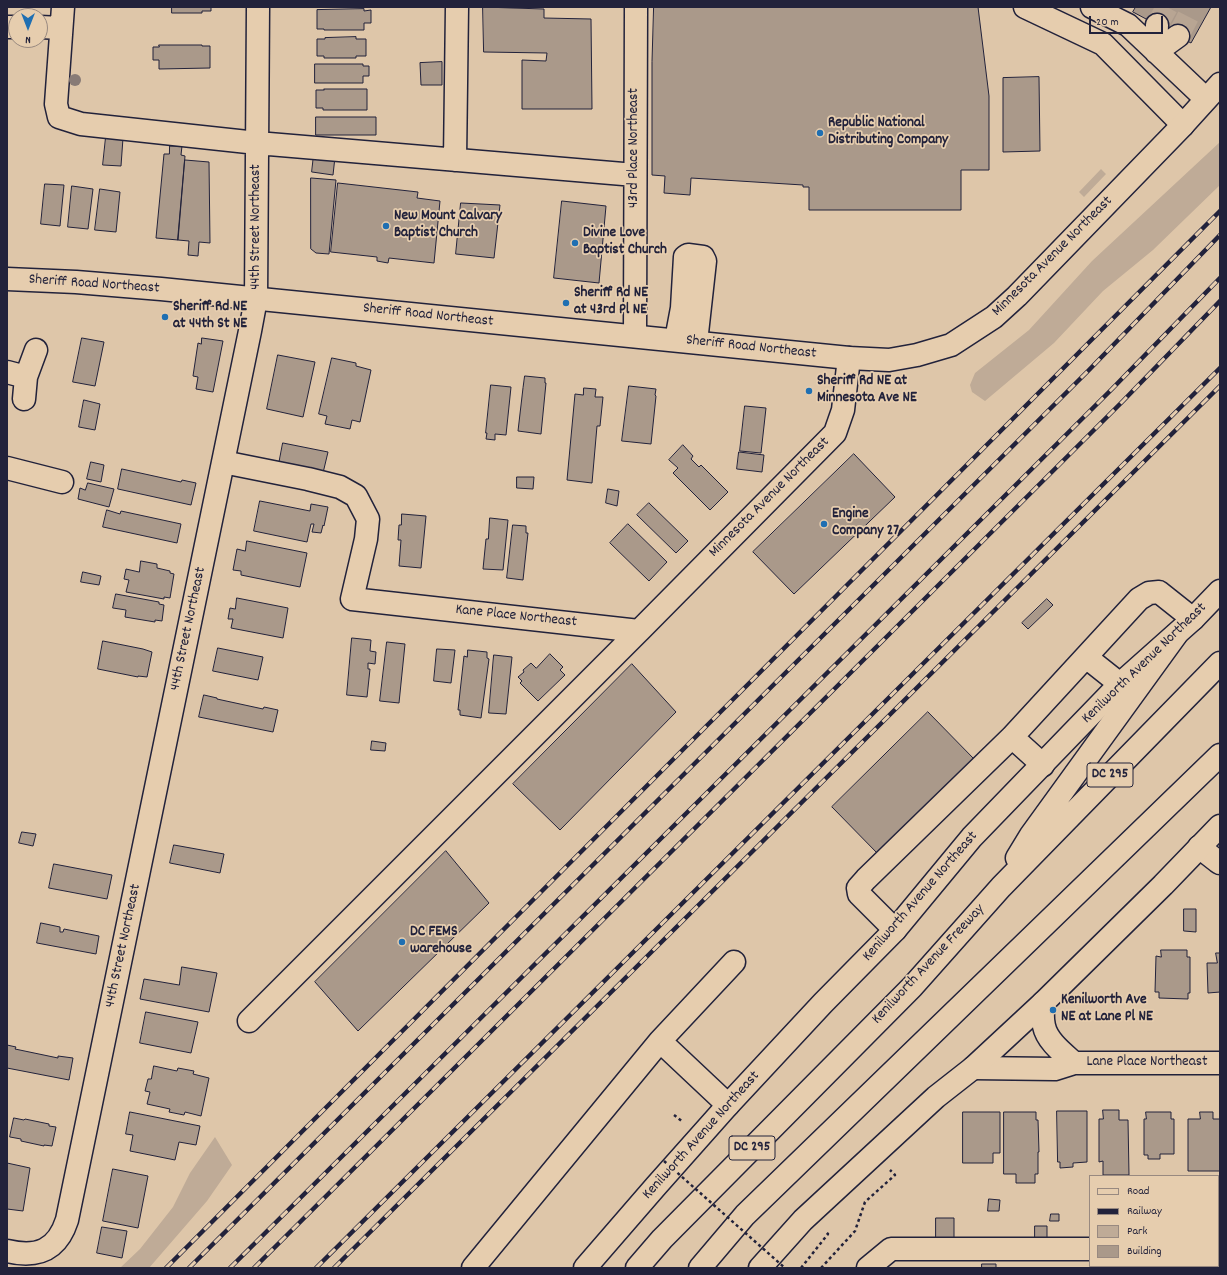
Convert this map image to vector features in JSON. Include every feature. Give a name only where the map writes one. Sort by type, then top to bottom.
[{"type":"main road","name":"44th Street Northeast","points":[[7,1251],[32,1254],[48,1248],[56,1242],[64,1229],[67,1220],[256,299],[258,7]]},
{"type":"main road","points":[[455,160],[457,7]]},
{"type":"main road","name":"43rd Place Northeast","points":[[635,336],[636,7]]},
{"type":"main road","points":[[1092,7],[1128,25],[1156,52],[1213,92]]},
{"type":"main road","points":[[1035,9],[1103,44],[1183,125]]},
{"type":"main road","points":[[62,17],[56,104],[59,117],[81,124],[257,143],[635,175]]},
{"type":"main road","points":[[48,24],[62,17]]},
{"type":"main road","points":[[1156,52],[1168,30]]},
{"type":"main road","name":"Minnesota Avenue Northeast","points":[[639,631],[835,433],[843,410],[849,358],[889,360],[917,355],[951,345],[994,317],[1017,296],[1183,125],[1213,92]]},
{"type":"main road","name":"Sheriff Road Northeast","points":[[7,279],[104,284],[849,358]]},
{"type":"main road","points":[[24,399],[17,375],[36,350]]},
{"type":"main road","name":"Kane Place Northeast","points":[[223,462],[340,487],[356,496],[368,519],[366,539],[352,599],[639,631]]},
{"type":"main road","points":[[7,468],[62,482]]},
{"type":"main road","name":"Kenilworth Avenue Northeast","points":[[585,1268],[728,1105],[823,1003],[895,930],[972,837],[1120,684],[1176,635],[1220,591]]},
{"type":"main road","points":[[895,930],[859,894],[858,888],[1012,737],[1139,599],[1149,593],[1159,592],[1193,619]]},
{"type":"main road","points":[[250,1021],[639,631]]},
{"type":"main road","points":[[1001,887],[1031,835],[1176,635]]},
{"type":"main road","points":[[1086,657],[1120,684]]},
{"type":"main road","name":"Kenilworth Avenue Freeway","points":[[637,1268],[662,1239],[912,986],[1001,887],[1220,663]]},
{"type":"main road","points":[[1012,737],[1043,765]]},
{"type":"main road","name":"DC 295","points":[[700,1268],[745,1216],[1220,755]]},
{"type":"main road","points":[[760,1268],[803,1220],[936,1097],[973,1068],[1043,1003],[1163,885],[1220,826]]},
{"type":"main road","points":[[1199,847],[1220,863]]},
{"type":"main road","points":[[473,1268],[660,1041],[734,962]]},
{"type":"main road","name":"Lane Place Northeast","points":[[1043,1003],[1044,1026],[1047,1033],[1052,1041],[1074,1063]]},
{"type":"main road","points":[[660,1041],[728,1105]]},
{"type":"main road","name":"Lane Place Northeast","points":[[973,1068],[1055,1069],[1074,1063],[1220,1063]]},
{"type":"main road","points":[[868,1268],[891,1249],[1089,1249]]},
{"type":"path","points":[[664,1161],[785,1268]]},
{"type":"path","points":[[822,1268],[855,1231],[865,1202],[895,1175],[888,1167]]},
{"type":"path","points":[[801,1268],[822,1242]]},
{"type":"green space","points":[[1220,142],[1220,185],[1153,250],[1103,291],[1054,343],[985,401],[972,392],[970,385],[975,373],[1029,330],[1092,261]]},
{"type":"green space","points":[[1101,169],[1106,174],[1084,197],[1079,192]]},
{"type":"green space","points":[[215,1137],[232,1165],[207,1201],[149,1268],[120,1268],[140,1249],[173,1207],[190,1173]]},
{"type":"building","points":[[172,7],[211,7],[211,11],[202,11],[202,13],[172,13]]},
{"type":"building","points":[[483,7],[544,9],[544,18],[591,19],[592,109],[522,109],[522,60],[546,61],[547,53],[484,52]]},
{"type":"building","name":"Republic National Distributing Company","points":[[654,7],[978,7],[989,96],[989,170],[961,170],[961,210],[809,210],[809,187],[803,187],[803,185],[691,178],[690,195],[664,193],[665,176],[652,175],[652,62]]},
{"type":"building","points":[[1136,7],[1211,7],[1191,43],[1133,12]]},
{"type":"building","points":[[364,9],[364,11],[371,10],[371,23],[364,23],[364,30],[317,29],[317,10]]},
{"type":"building","points":[[356,37],[356,39],[366,39],[366,56],[356,56],[356,58],[324,58],[324,56],[317,56],[317,39]]},
{"type":"building","points":[[159,45],[210,46],[210,68],[159,69],[159,60],[153,60],[153,47],[159,47]]},
{"type":"building","points":[[442,62],[442,85],[421,85],[420,63]]},
{"type":"building","points":[[315,64],[363,64],[363,66],[369,66],[369,76],[363,76],[363,83],[315,83]]},
{"type":"building","points":[[1039,77],[1040,151],[1003,152],[1003,78]]},
{"type":"building","points":[[367,89],[367,110],[323,110],[323,108],[316,108],[316,90]]},
{"type":"building","points":[[316,117],[376,117],[376,135],[316,135]]},
{"type":"building","points":[[106,137],[123,138],[121,166],[103,165]]},
{"type":"building","points":[[170,146],[182,146],[181,155],[185,156],[178,240],[156,238],[164,154],[169,154]]},
{"type":"building","points":[[314,154],[335,157],[333,175],[312,172]]},
{"type":"building","points":[[185,160],[209,162],[210,243],[199,242],[198,256],[188,255],[189,241],[178,240]]},
{"type":"building","points":[[311,178],[336,180],[329,254],[316,253],[311,249]]},
{"type":"building","name":"New Mount Calvary Baptist Church","points":[[338,183],[418,192],[417,198],[440,201],[434,263],[389,258],[388,263],[377,261],[377,257],[331,252]]},
{"type":"building","points":[[45,184],[64,185],[60,226],[41,224]]},
{"type":"building","points":[[72,186],[93,189],[88,229],[68,227]]},
{"type":"building","points":[[100,189],[120,192],[116,232],[95,230]]},
{"type":"building","points":[[562,201],[606,206],[599,283],[554,278]]},
{"type":"building","points":[[461,203],[500,205],[494,258],[456,254]]},
{"type":"building","points":[[82,338],[104,342],[95,386],[73,382]]},
{"type":"building","points":[[202,338],[223,341],[213,392],[196,389],[198,377],[193,376],[198,343],[201,344]]},
{"type":"building","points":[[278,355],[315,362],[303,417],[267,409]]},
{"type":"building","points":[[332,358],[356,363],[356,366],[371,370],[360,422],[352,420],[350,429],[325,424],[327,416],[319,414]]},
{"type":"building","points":[[525,376],[545,378],[546,383],[541,434],[518,431]]},
{"type":"building","points":[[491,385],[511,387],[506,435],[495,434],[495,440],[486,439]]},
{"type":"building","points":[[629,386],[656,389],[651,444],[622,441]]},
{"type":"building","points":[[584,388],[596,389],[595,397],[603,397],[600,426],[597,426],[592,483],[567,480],[575,394],[583,395]]},
{"type":"building","points":[[84,400],[100,404],[95,430],[79,427]]},
{"type":"building","points":[[745,406],[766,408],[761,453],[740,451]]},
{"type":"building","points":[[283,443],[328,452],[323,473],[279,464]]},
{"type":"building","points":[[683,445],[693,456],[691,459],[699,467],[701,465],[728,492],[710,510],[673,473],[678,468],[669,460]]},
{"type":"building","points":[[739,452],[764,455],[762,472],[737,469]]},
{"type":"building","name":"Engine Company 27","points":[[854,454],[895,497],[794,594],[753,552]]},
{"type":"building","points":[[91,462],[104,465],[101,482],[87,479]]},
{"type":"building","points":[[122,469],[181,482],[182,480],[196,483],[191,505],[118,489]]},
{"type":"building","points":[[517,477],[534,477],[533,489],[517,488]]},
{"type":"building","points":[[88,483],[114,489],[109,507],[78,499],[80,488],[85,490]]},
{"type":"building","points":[[608,489],[619,491],[617,506],[606,503]]},
{"type":"building","points":[[260,501],[310,511],[311,504],[328,507],[321,533],[312,532],[314,524],[311,524],[307,542],[254,531]]},
{"type":"building","points":[[649,503],[688,541],[676,553],[637,515]]},
{"type":"building","points":[[107,510],[120,514],[121,511],[181,524],[177,543],[103,527]]},
{"type":"building","points":[[402,514],[426,516],[421,568],[399,566],[401,540],[398,540],[399,525],[401,525]]},
{"type":"building","points":[[490,518],[508,520],[503,570],[483,569]]},
{"type":"building","points":[[628,524],[667,562],[649,581],[610,543]]},
{"type":"building","points":[[513,525],[526,526],[526,533],[528,533],[523,580],[507,578]]},
{"type":"building","points":[[247,541],[307,553],[300,587],[241,575],[241,571],[233,570],[237,549],[245,551]]},
{"type":"building","points":[[141,561],[157,564],[157,568],[170,571],[170,573],[174,574],[170,598],[164,597],[164,599],[126,592],[129,580],[124,579],[126,569],[139,572]]},
{"type":"building","points":[[83,572],[101,576],[99,585],[81,582]]},
{"type":"building","points":[[116,594],[159,602],[159,604],[164,605],[162,621],[155,620],[155,622],[125,617],[126,610],[113,608]]},
{"type":"building","points":[[237,598],[288,608],[283,638],[231,628],[233,619],[228,619],[230,608],[235,609]]},
{"type":"building","points":[[1047,599],[1053,605],[1028,629],[1022,623]]},
{"type":"building","points":[[352,638],[371,640],[370,651],[376,652],[375,664],[368,663],[368,669],[370,669],[367,697],[347,695]]},
{"type":"building","points":[[103,641],[152,652],[147,677],[138,677],[98,669]]},
{"type":"building","points":[[387,642],[405,644],[399,703],[380,701]]},
{"type":"building","points":[[218,648],[263,657],[258,680],[213,671]]},
{"type":"building","points":[[437,649],[455,650],[451,683],[434,681]]},
{"type":"building","points":[[468,650],[487,652],[487,658],[489,659],[481,718],[460,715],[460,710],[458,710],[464,656],[467,657]]},
{"type":"building","points":[[550,654],[563,667],[560,670],[565,675],[538,701],[520,683],[522,681],[518,677],[531,663],[536,668]]},
{"type":"building","points":[[494,655],[512,657],[506,714],[489,713]]},
{"type":"building","points":[[632,664],[676,712],[560,830],[513,784]]},
{"type":"building","points":[[204,695],[263,709],[264,707],[278,710],[273,732],[199,717]]},
{"type":"building","points":[[928,712],[975,760],[879,855],[832,807]]},
{"type":"building","points":[[372,741],[386,743],[385,751],[371,750]]},
{"type":"building","points":[[22,832],[36,834],[33,846],[19,843]]},
{"type":"building","points":[[174,845],[224,854],[220,873],[170,863]]},
{"type":"building","name":"DC FEMS warehouse","points":[[446,851],[489,903],[358,1031],[315,982]]},
{"type":"building","points":[[54,864],[112,875],[107,899],[49,888]]},
{"type":"building","points":[[1184,909],[1196,909],[1196,932],[1184,931]]},
{"type":"building","points":[[41,923],[60,927],[60,932],[63,932],[64,929],[99,936],[96,954],[37,943]]},
{"type":"building","points":[[1161,950],[1187,950],[1187,957],[1190,957],[1190,993],[1188,993],[1188,999],[1159,998],[1159,992],[1155,992],[1156,956],[1161,957]]},
{"type":"building","points":[[1216,953],[1220,953],[1220,992],[1208,993],[1207,963],[1217,963]]},
{"type":"building","points":[[182,967],[217,973],[209,1012],[140,999],[144,979],[179,985]]},
{"type":"building","points":[[146,1012],[198,1022],[191,1053],[140,1043]]},
{"type":"building","points":[[7,1045],[16,1047],[15,1049],[58,1058],[58,1056],[73,1058],[69,1080],[7,1068]]},
{"type":"building","points":[[154,1066],[177,1071],[178,1068],[194,1071],[193,1074],[209,1078],[201,1116],[185,1112],[184,1115],[169,1112],[170,1109],[147,1104],[150,1092],[145,1091],[148,1079],[151,1079]]},
{"type":"building","points":[[1103,1110],[1119,1110],[1119,1120],[1128,1120],[1129,1175],[1103,1175],[1103,1161],[1099,1162],[1099,1119],[1103,1119]]},
{"type":"building","points":[[1057,1111],[1087,1111],[1087,1162],[1073,1163],[1073,1167],[1060,1168],[1060,1162],[1058,1162]]},
{"type":"building","points":[[130,1112],[200,1126],[196,1145],[179,1142],[175,1160],[130,1151],[133,1135],[126,1134]]},
{"type":"building","points":[[963,1112],[1000,1112],[1000,1153],[993,1153],[993,1163],[963,1163]]},
{"type":"building","points":[[1004,1112],[1036,1112],[1036,1120],[1038,1120],[1039,1152],[1038,1174],[1035,1174],[1035,1183],[1016,1183],[1016,1174],[1004,1174]]},
{"type":"building","points":[[1146,1112],[1171,1112],[1171,1119],[1174,1119],[1174,1154],[1160,1154],[1160,1159],[1148,1159],[1148,1155],[1144,1155],[1144,1119],[1146,1119]]},
{"type":"building","points":[[1200,1112],[1213,1112],[1213,1119],[1220,1119],[1220,1171],[1188,1171],[1188,1119],[1200,1119]]},
{"type":"building","points":[[14,1118],[49,1124],[49,1126],[56,1127],[52,1146],[44,1146],[10,1137]]},
{"type":"building","points":[[7,1163],[30,1168],[23,1211],[7,1209]]},
{"type":"building","points":[[113,1169],[148,1176],[138,1228],[103,1221]]},
{"type":"building","points":[[989,1199],[1000,1200],[999,1211],[988,1211]]},
{"type":"building","points":[[1051,1214],[1059,1214],[1059,1221],[1050,1221]]},
{"type":"building","points":[[936,1218],[954,1218],[954,1238],[936,1238]]},
{"type":"building","points":[[1035,1226],[1047,1226],[1047,1240],[1035,1240]]},
{"type":"building","points":[[102,1227],[127,1231],[122,1258],[97,1253]]},
{"type":"building","points":[[982,1264],[996,1264],[996,1268],[982,1268]]},
{"type":"building","points":[[1161,1267],[1179,1267],[1179,1268]]},
{"type":"building","points":[[1182,1267],[1201,1267],[1201,1268]]},
{"type":"tunnel","points":[[1157,25],[1167,7]]},
{"type":"tunnel","points":[[1178,36],[1193,7]]},
{"type":"railway","points":[[166,1268],[1220,211]]},
{"type":"railway","points":[[189,1268],[1089,370],[1220,235]]},
{"type":"railway","points":[[230,1268],[1111,390],[1220,278]]},
{"type":"railway","points":[[254,1268],[1123,401],[1220,301]]},
{"type":"railway","points":[[316,1268],[1220,368]]},
{"type":"railway","points":[[334,1268],[1220,386]]},
{"type":"place","name":"Republic National Distributing Company","points":[[820,133]]},
{"type":"place","name":"New Mount Calvary Baptist Church","points":[[386,226]]},
{"type":"place","name":"Divine Love Baptist Church","points":[[575,243]]},
{"type":"place","name":"Sheriff Rd NE at 43rd Pl NE","points":[[566,303]]},
{"type":"place","name":"Sheriff Rd NE at 44th St NE","points":[[165,317]]},
{"type":"place","name":"Sheriff Rd NE at Minnesota Ave NE","points":[[809,391]]},
{"type":"place","name":"Engine Company 27","points":[[824,524]]},
{"type":"place","name":"DC FEMS warehouse","points":[[402,942]]},
{"type":"place","name":"Kenilworth Ave NE at Lane Pl NE","points":[[1053,1010]]}]
